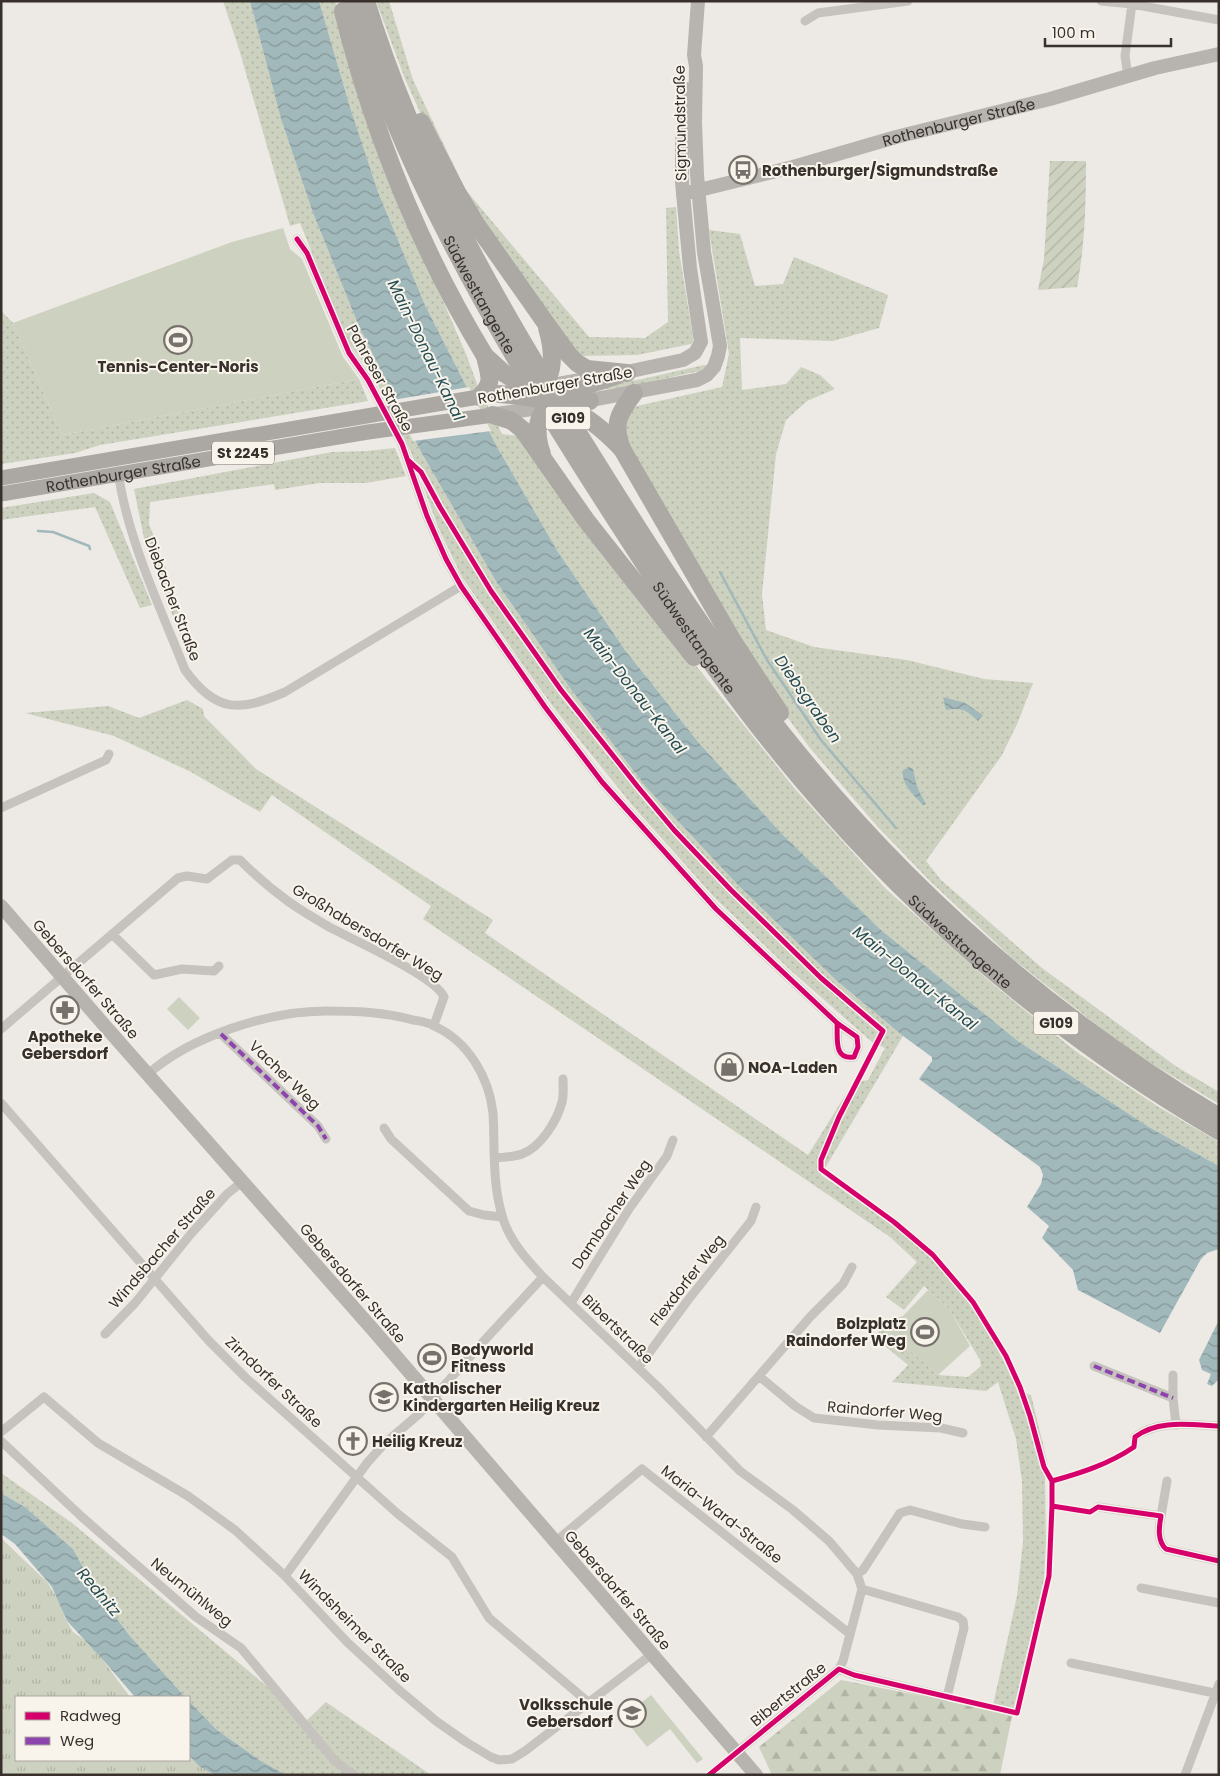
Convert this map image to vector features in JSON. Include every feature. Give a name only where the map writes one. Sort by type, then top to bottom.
[{"type":"highway","points":[[341,1],[363,86],[396,180],[426,246],[485,356],[490,378],[486,396],[590,400]]},
{"type":"highway","name":"Südwesttangente","points":[[351,1],[379,82],[405,148],[435,212],[467,273],[521,367],[620,526],[690,632],[742,705],[799,777],[860,846],[908,895],[971,953],[1072,1034],[1135,1079],[1219,1131]]},
{"type":"highway","name":"Südwesttangente","points":[[366,1],[372,23],[401,101],[430,170],[459,230],[514,328],[588,450],[663,568],[753,696],[820,780],[898,866],[985,948],[1082,1026],[1141,1068],[1219,1117]]},
{"type":"highway","points":[[372,23],[458,194],[496,255],[570,355],[582,366],[592,370],[627,373]]},
{"type":"highway","points":[[545,322],[550,342],[546,397],[538,438],[540,450],[545,461]]},
{"type":"highway","points":[[485,356],[505,374],[590,419],[622,449]]},
{"type":"highway","points":[[492,415],[509,405],[521,404],[627,373]]},
{"type":"highway","points":[[634,393],[624,405],[617,421],[622,449],[734,643],[796,737],[820,780]]},
{"type":"highway","points":[[492,415],[518,424],[586,520],[675,634],[723,692],[742,705]]},
{"type":"main road","name":"Sigmundstraße","points":[[698,1],[694,55],[696,66],[695,122],[698,191]]},
{"type":"main road","name":"Rothenburger Straße","points":[[627,373],[683,360],[695,353],[700,344],[701,335],[690,268],[683,194],[793,167],[896,137],[1028,105],[1128,76],[1219,54]]},
{"type":"main road","name":"Sigmundstraße","points":[[683,194],[683,128],[689,66],[694,55]]},
{"type":"main road","name":"Rothenburger Straße","points":[[590,400],[700,379],[711,370],[718,356],[719,338],[706,268],[698,191]]},
{"type":"main road","name":"Rothenburger Straße","points":[[1,478],[486,396]]},
{"type":"main road","name":"Rothenburger Straße","points":[[1,494],[368,432],[492,415]]},
{"type":"main road","name":"Gebersdorfer Straße","points":[[1,906],[432,1399],[756,1775]]},
{"type":"street","points":[[805,22],[818,13],[877,3],[908,1]]},
{"type":"street","points":[[1101,1],[1132,4],[1219,20]]},
{"type":"street","points":[[1128,76],[1126,56],[1132,4]]},
{"type":"street","name":"Pahreser Straße","points":[[297,239],[307,253],[349,353],[368,380],[402,444],[426,516],[461,586],[545,707],[602,782],[716,909],[837,1023]]},
{"type":"street","name":"Diebacher Straße","points":[[116,458],[122,497],[133,535],[185,670],[196,686],[208,696],[224,704],[243,705],[261,702],[285,692],[461,586]]},
{"type":"street","points":[[1,808],[106,760],[109,754]]},
{"type":"street","name":"Großhabersdorfer Weg","points":[[1,1029],[178,878],[187,876],[207,879],[232,860],[240,860],[261,880],[289,902],[328,926],[415,972],[442,991],[444,997],[434,1025]]},
{"type":"street","points":[[112,934],[154,974],[182,969],[214,971],[219,966]]},
{"type":"street","name":"Bibertstraße","points":[[147,1075],[198,1042],[248,1023],[279,1016],[319,1011],[365,1011],[396,1015],[434,1025],[458,1041],[466,1049],[474,1059],[484,1078],[492,1111],[496,1190],[502,1217],[521,1252],[543,1278],[638,1368],[740,1472],[814,1526],[830,1541],[857,1574],[862,1589],[840,1669],[737,1752]]},
{"type":"street","name":"Vacher Weg","points":[[221,1034],[318,1126],[326,1139]]},
{"type":"street","points":[[495,1158],[522,1154],[530,1150],[541,1140],[552,1126],[563,1101],[563,1079]]},
{"type":"street","name":"Zirndorfer Straße","points":[[1,1103],[209,1341],[246,1378],[398,1514],[452,1556],[488,1618],[588,1702]]},
{"type":"street","points":[[384,1128],[390,1139],[469,1211],[502,1217]]},
{"type":"street","name":"Dambacher Weg","points":[[570,1303],[629,1209],[667,1156],[673,1140]]},
{"type":"street","name":"Windsbacher Straße","points":[[105,1334],[155,1280],[190,1235],[227,1194],[242,1182]]},
{"type":"street","name":"Flexdorfer Weg","points":[[638,1368],[688,1300],[751,1221],[756,1207]]},
{"type":"street","points":[[706,1437],[810,1317],[843,1284],[852,1267]]},
{"type":"street","points":[[284,1576],[357,1476],[385,1443],[419,1414],[543,1278]]},
{"type":"street","points":[[1094,1366],[1173,1398]]},
{"type":"street","points":[[1173,1375],[1176,1425]]},
{"type":"street","name":"Raindorfer Weg","points":[[759,1376],[795,1406],[814,1418],[878,1425],[941,1428],[963,1433]]},
{"type":"street","name":"Windsheimer Straße","points":[[1,1432],[44,1397],[98,1443],[188,1496],[214,1514],[284,1576],[348,1642],[399,1690],[441,1725],[466,1742],[499,1760],[512,1759],[525,1751],[652,1654]]},
{"type":"street","points":[[1135,1437],[1150,1428],[1161,1425],[1219,1426]]},
{"type":"street","name":"Neumühlweg","points":[[1,1441],[82,1517],[196,1617],[241,1648],[335,1761],[354,1775]]},
{"type":"street","name":"Maria-Ward-Straße","points":[[555,1542],[642,1469],[850,1634]]},
{"type":"street","points":[[1167,1481],[1161,1516],[1160,1541],[1162,1546],[1166,1549],[1219,1562]]},
{"type":"street","points":[[1098,1507],[1161,1516]]},
{"type":"street","points":[[857,1574],[863,1570],[896,1518],[904,1510],[962,1524],[985,1527]]},
{"type":"street","points":[[1141,1588],[1219,1603]]},
{"type":"street","name":"Bibertstraße","points":[[840,1669],[854,1675],[947,1697],[964,1628],[963,1621],[958,1617],[862,1589]]},
{"type":"street","points":[[1071,1663],[1217,1694]]},
{"type":"street","points":[[1185,1775],[1217,1694],[1219,1684]]},
{"type":"green space","points":[[223,1],[250,1],[281,119],[313,213],[358,324],[421,452],[497,583],[570,688],[646,787],[837,981],[903,1036],[821,1175],[894,1226],[934,1260],[960,1288],[982,1321],[1018,1391],[1031,1395],[1048,1465],[1045,1478],[1046,1542],[1044,1580],[1012,1716],[992,1710],[1017,1596],[1023,1542],[1022,1481],[1016,1439],[998,1382],[986,1391],[892,1382],[908,1365],[874,1337],[883,1327],[938,1375],[968,1377],[981,1366],[980,1360],[950,1310],[924,1286],[904,1310],[886,1297],[917,1262],[890,1237],[423,919],[431,906],[272,795],[260,812],[191,772],[114,736],[25,713],[108,706],[139,718],[187,700],[203,709],[204,716],[256,769],[493,920],[485,933],[808,1155],[853,1083],[868,1080],[885,1048],[872,1042],[789,969],[714,897],[632,805],[557,712],[462,577],[438,527],[411,452],[374,377],[350,345],[300,223],[290,226],[239,49]]},
{"type":"green space","points":[[319,1],[335,1],[374,141],[466,354],[477,384],[502,434],[520,436],[694,663],[795,789],[886,889],[995,986],[1078,1053],[1157,1106],[1219,1142],[1219,1166],[1149,1127],[1018,1041],[881,930],[783,835],[699,743],[625,650],[558,552],[496,445],[425,305],[378,192],[349,104]]},
{"type":"green space","points":[[376,1],[389,1],[413,80],[465,189],[589,337],[645,338],[668,322],[666,208],[676,207],[679,251],[693,337],[691,344],[637,355],[578,356],[463,200],[437,150],[405,79]]},
{"type":"green space","points":[[1050,161],[1086,161],[1083,240],[1077,287],[1038,290],[1044,259]]},
{"type":"green space","name":"Tennis-Center-Noris","points":[[283,228],[290,249],[302,259],[343,357],[359,379],[62,435],[13,323],[232,242]]},
{"type":"green space","points":[[709,230],[740,234],[755,286],[783,284],[794,257],[888,295],[879,328],[833,341],[740,338],[742,390],[786,384],[801,367],[820,375],[835,389],[807,401],[786,420],[776,454],[762,594],[766,630],[814,647],[907,660],[984,679],[1033,683],[1018,722],[1002,755],[926,861],[941,880],[1042,968],[1177,1067],[1219,1092],[1219,1104],[1126,1048],[1013,959],[930,881],[877,826],[810,748],[782,710],[629,448],[626,431],[627,419],[632,410],[637,406],[722,387],[729,354]]},
{"type":"green space","points":[[1,311],[13,323],[62,435],[359,379],[368,401],[100,445],[75,453],[1,464]]},
{"type":"green space","points":[[704,365],[707,366],[700,371],[656,381],[612,389],[582,391],[582,390]]},
{"type":"green space","points":[[395,448],[406,476],[366,483],[320,483],[275,490],[274,484],[150,502],[149,524],[171,582],[190,661],[145,543],[134,489],[332,452]]},
{"type":"green space","points":[[94,493],[110,502],[152,605],[140,608],[95,507],[1,520],[1,508]]},
{"type":"green space","points":[[179,997],[200,1018],[188,1030],[167,1009]]},
{"type":"green space","name":"Bolzplatz Raindorfer Weg","points":[[928,1290],[950,1310],[970,1346],[938,1375],[883,1327],[887,1321],[903,1316]]},
{"type":"green space","points":[[1,1473],[72,1523],[307,1720],[326,1702],[431,1775],[286,1775],[261,1761],[217,1730],[190,1702],[190,1696],[184,1696],[130,1636],[97,1593],[73,1549],[25,1507],[1,1493]]},
{"type":"green space","points":[[1,1538],[47,1582],[60,1602],[65,1618],[73,1632],[92,1645],[129,1696],[15,1696],[15,1761],[190,1761],[190,1753],[221,1775],[1,1775]]},
{"type":"green space","points":[[841,1680],[992,1710],[1012,1716],[1000,1775],[772,1775],[759,1747]]},
{"type":"green space","points":[[651,1695],[703,1759],[697,1763],[670,1729],[647,1747],[623,1717]]},
{"type":"water","name":"Main-Donau-Kanal","points":[[250,1],[319,1],[349,104],[378,192],[425,305],[496,445],[558,552],[625,650],[699,743],[783,835],[881,930],[1018,1041],[1149,1127],[1219,1166],[1219,1249],[1207,1253],[1201,1259],[1160,1333],[1078,1290],[1073,1270],[1042,1238],[1049,1226],[1027,1207],[1041,1184],[1043,1175],[1040,1167],[919,1079],[932,1061],[932,1057],[903,1036],[837,981],[739,886],[646,787],[570,688],[497,583],[421,452],[358,324],[313,213],[281,119]]},
{"type":"water","points":[[943,697],[965,703],[983,715],[978,721],[964,710],[946,710]]},
{"type":"water","points":[[909,767],[913,769],[917,787],[926,804],[923,805],[906,785],[903,770]]},
{"type":"water","points":[[1219,1320],[1219,1379],[1212,1386],[1207,1384],[1211,1374],[1202,1370],[1199,1360]]},
{"type":"water","points":[[1,1493],[25,1507],[73,1549],[97,1593],[130,1636],[184,1696],[134,1696],[67,1621],[52,1587],[15,1544],[1,1534]]},
{"type":"water","points":[[190,1702],[217,1730],[261,1761],[286,1775],[215,1775],[199,1766],[190,1756]]},
{"type":"pier","points":[[469,387],[491,431],[413,441],[393,400]]},
{"type":"waterway","points":[[38,531],[53,532],[89,546],[90,549]]},
{"type":"waterway","name":"Diebsgraben","points":[[720,572],[767,660],[821,740],[896,828]]},
{"type":"marked path","points":[[221,1034],[318,1126],[326,1139]]},
{"type":"marked path","points":[[1094,1366],[1173,1398]]},
{"type":"cycle path","points":[[297,239],[307,253],[349,353],[368,380],[402,444],[427,516],[446,559],[461,586],[545,707],[602,782],[716,909],[837,1023],[857,1037],[858,1047],[854,1057],[847,1057],[840,1052],[837,1041],[837,1023]]},
{"type":"cycle path","points":[[409,461],[421,472],[491,591],[561,690],[638,787],[674,830],[731,890],[821,978],[883,1031],[839,1117],[821,1160],[821,1169],[894,1222],[933,1255],[973,1302],[1006,1356],[1020,1387],[1044,1467],[1052,1481],[1049,1576],[1017,1713],[854,1675],[839,1669],[709,1775]]},
{"type":"cycle path","points":[[1052,1481],[1084,1471],[1115,1458],[1134,1447],[1135,1437],[1144,1431],[1175,1424],[1219,1426]]},
{"type":"cycle path","points":[[1052,1506],[1090,1512],[1098,1507],[1161,1516],[1160,1538],[1166,1549],[1219,1561]]},
{"type":"place","name":"Rothenburger/Sigmundstraße","points":[[743,170]]},
{"type":"place","name":"Tennis-Center-Noris","points":[[178,340]]},
{"type":"place","name":"Apotheke Gebersdorf","points":[[65,1010]]},
{"type":"place","name":"NOA-Laden","points":[[729,1067]]},
{"type":"place","name":"Bolzplatz Raindorfer Weg","points":[[925,1332]]},
{"type":"place","name":"Bodyworld Fitness","points":[[432,1358]]},
{"type":"place","name":"Katholischer Kindergarten Heilig Kreuz","points":[[384,1397]]},
{"type":"place","name":"Heilig Kreuz","points":[[353,1441]]},
{"type":"place","name":"Volksschule Gebersdorf","points":[[632,1713]]},
{"type":"water label","name":"Rednitz","points":[[99,1592]]}]
